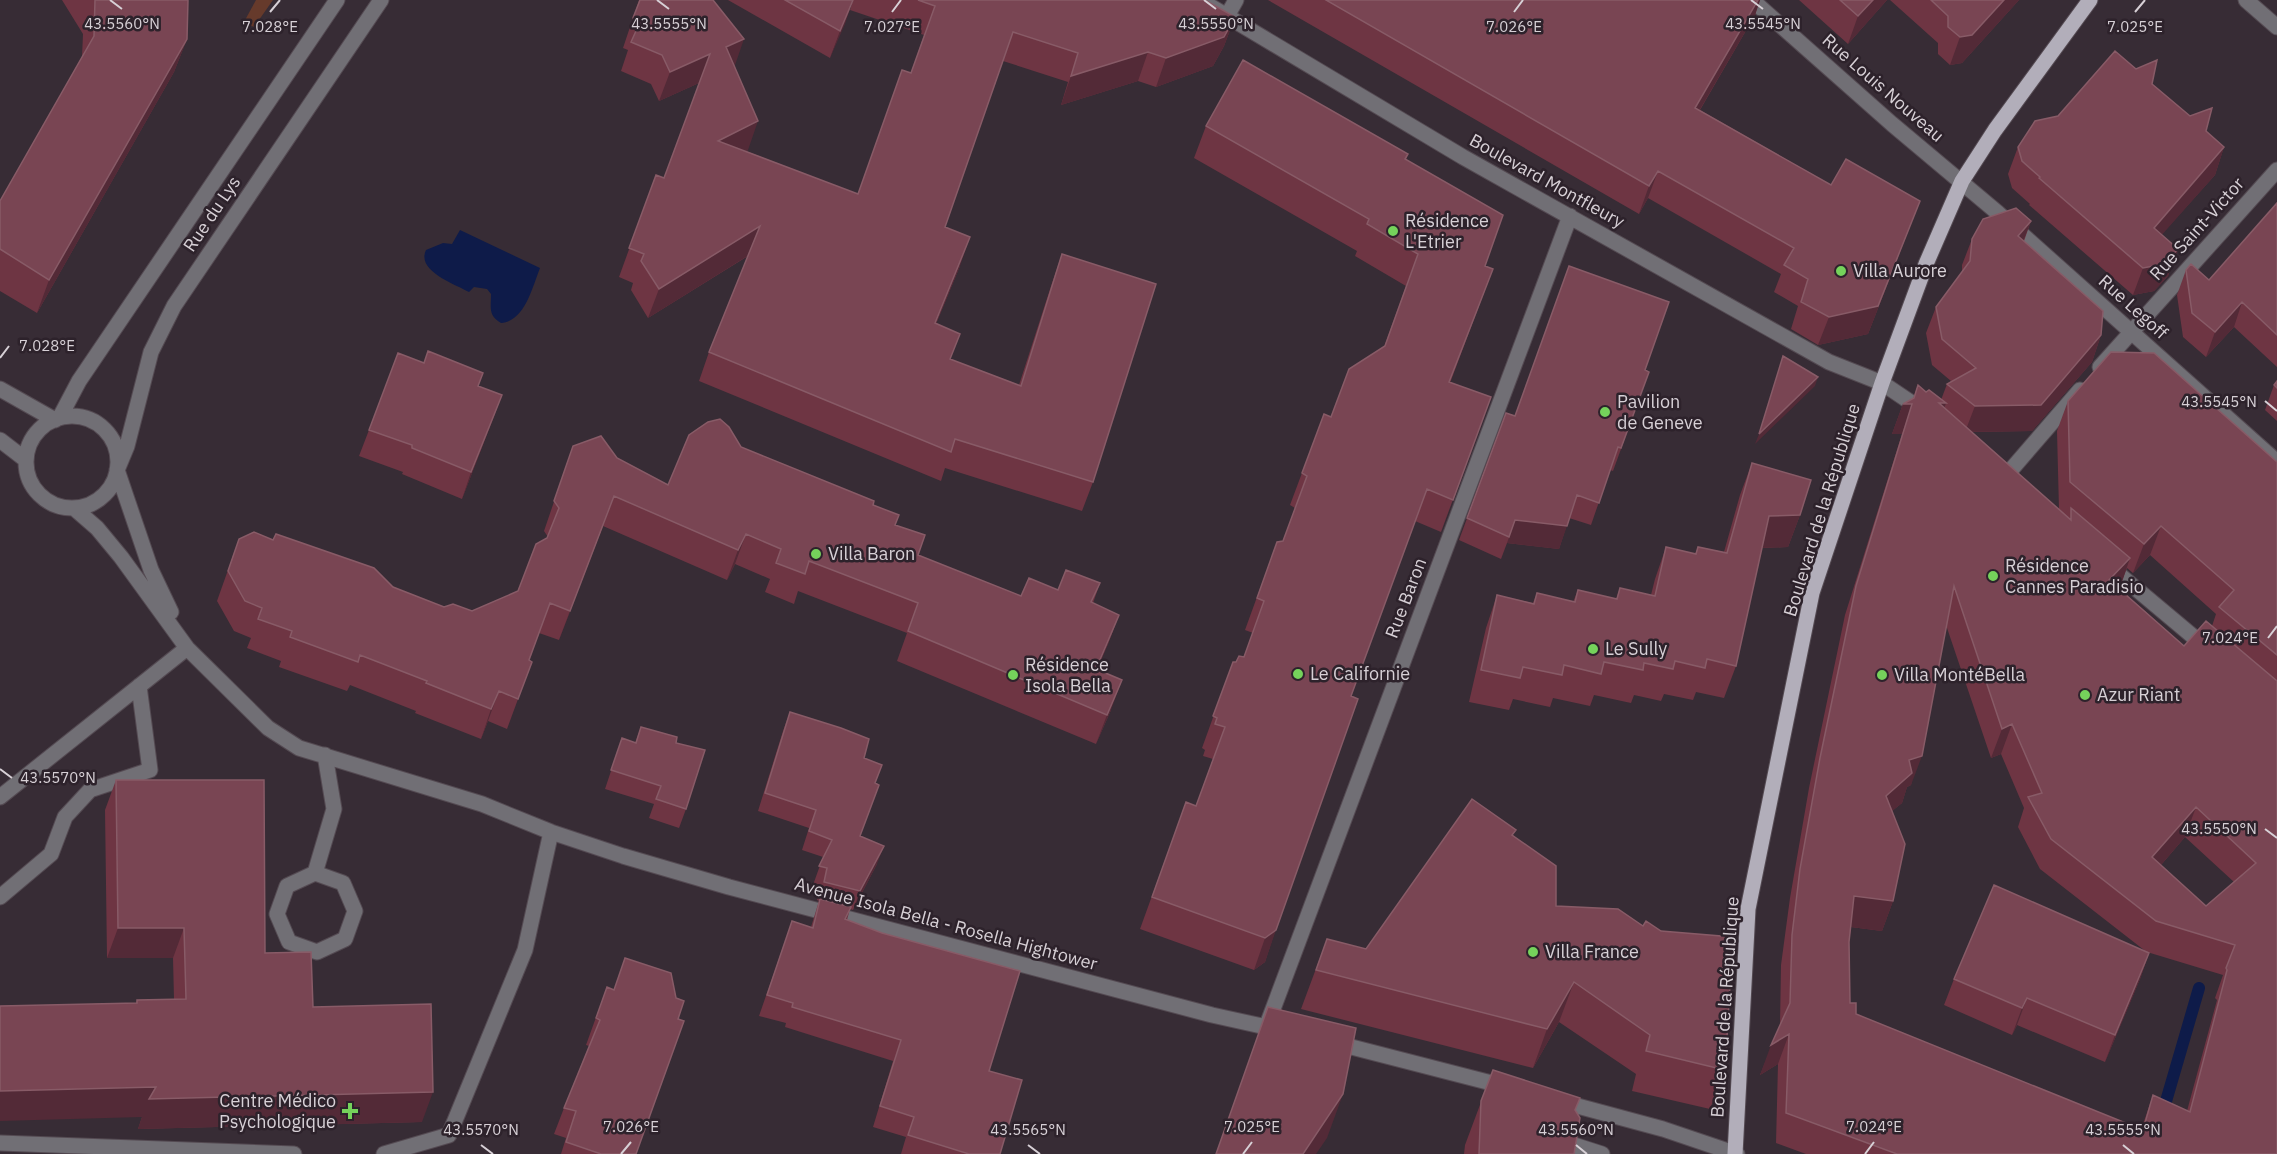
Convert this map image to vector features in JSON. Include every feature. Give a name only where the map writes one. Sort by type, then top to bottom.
[{"type":"main road","name":"Boulevard de la République","points":[[1736,1154],[1748,909],[1812,593],[1882,383],[1926,264],[1962,182],[1995,130],[2090,0]]},
{"type":"street","name":"Rue du Lys","points":[[58,419],[79,381],[337,0]]},
{"type":"street","name":"Rue du Lys","points":[[117,470],[127,446],[151,352],[174,306],[381,0]]},
{"type":"street","name":"Boulevard Montfleury","points":[[1200,0],[1463,157],[1830,362],[1882,383],[1934,419]]},
{"type":"street","points":[[1227,16],[1236,0]]},
{"type":"street","name":"Rue Louis Nouveau","points":[[1752,0],[1892,124],[1962,182]]},
{"type":"street","points":[[2246,0],[2277,27]]},
{"type":"street","name":"Rue Saint-Victor","points":[[2004,478],[2131,331],[2277,170]]},
{"type":"street","name":"Rue Legoff","points":[[1962,182],[2277,462]]},
{"type":"street","name":"Rue Baron","points":[[1266,1026],[1570,216]]},
{"type":"street","points":[[0,389],[58,419]]},
{"type":"street","points":[[78,417],[98,424],[108,433],[115,446],[117,470],[112,484],[102,496],[89,504],[74,508],[59,506],[45,500],[34,489],[28,475],[26,460],[28,446],[45,424],[58,419],[78,417]]},
{"type":"street","points":[[0,440],[26,460]]},
{"type":"street","name":"Avenue Isola Bella - Rosella Hightower","points":[[117,470],[151,570],[187,648]]},
{"type":"street","name":"Avenue Isola Bella - Rosella Hightower","points":[[74,508],[97,528],[121,556],[187,648],[268,728],[299,748],[482,804],[552,832],[623,856],[752,893],[1212,1016],[1299,1034]]},
{"type":"street","points":[[2095,555],[2222,661]]},
{"type":"street","points":[[0,797],[187,648]]},
{"type":"street","points":[[0,897],[51,854],[65,817],[90,790],[150,770],[139,686]]},
{"type":"street","points":[[315,873],[343,884],[355,911],[345,939],[317,952],[289,942],[277,914],[287,886],[315,873],[334,809],[325,755]]},
{"type":"street","points":[[384,1154],[449,1135],[525,950],[552,832]]},
{"type":"street","points":[[1320,1039],[1516,1090]]},
{"type":"street","points":[[1549,1099],[1663,1130],[1736,1154]]},
{"type":"street","points":[[0,1143],[294,1154]]},
{"type":"street","points":[[1569,1154],[1574,1145],[1602,1154]]},
{"type":"shaded area","points":[[256,0],[273,0],[254,27],[244,22]]},
{"type":"water","points":[[460,230],[540,268],[522,310],[509,321],[501,323],[494,317],[491,311],[491,294],[487,289],[474,287],[469,292],[439,276],[427,264],[424,258],[426,250],[443,243],[452,244]]},
{"type":"building","points":[[95,0],[188,0],[187,39],[49,280],[0,249],[0,201],[94,36]]},
{"type":"building","points":[[640,0],[713,0],[744,39],[726,47],[758,121],[718,141],[858,194],[902,70],[911,73],[935,6],[918,0],[1205,0],[1235,17],[1224,37],[1166,58],[1148,52],[1071,76],[1078,53],[1013,32],[945,227],[970,237],[935,323],[960,334],[950,359],[1021,386],[1062,254],[1156,284],[1093,482],[955,439],[951,452],[709,352],[760,226],[659,289],[641,261],[644,254],[629,248],[656,175],[664,178],[710,54],[670,72],[662,55],[631,42],[640,22],[633,18]]},
{"type":"building","points":[[785,0],[853,0],[840,31]]},
{"type":"building","points":[[1326,0],[1758,0],[1695,108],[1831,185],[1846,159],[1920,201],[1878,306],[1829,317],[1801,302],[1808,279],[1784,265],[1794,248],[1658,171],[1649,186]]},
{"type":"building","points":[[1840,0],[1873,0],[1858,16]]},
{"type":"building","points":[[1931,0],[2004,0],[1972,35],[1960,37],[1948,27],[1948,16]]},
{"type":"building","points":[[2115,51],[2136,69],[2157,60],[2152,84],[2190,116],[2212,108],[2206,131],[2224,147],[2154,228],[2178,249],[2164,264],[2143,268],[2039,178],[2022,161],[2018,147],[2035,121],[2058,116]]},
{"type":"building","points":[[1243,60],[1408,154],[1405,159],[1503,215],[1485,266],[1493,269],[1449,382],[1491,397],[1453,500],[1427,489],[1351,696],[1358,699],[1276,930],[1265,938],[1152,897],[1186,802],[1196,806],[1225,727],[1215,724],[1217,718],[1213,716],[1233,662],[1236,662],[1239,656],[1244,657],[1264,601],[1257,598],[1277,542],[1283,541],[1307,476],[1302,473],[1324,414],[1331,417],[1349,369],[1385,346],[1418,254],[1367,224],[1369,219],[1206,126]]},
{"type":"building","points":[[2277,203],[2277,335],[2242,302],[2215,332],[2192,313],[2186,270],[2191,264],[2209,280]]},
{"type":"building","points":[[2016,208],[2031,221],[2018,236],[2103,311],[2101,335],[2041,405],[1975,406],[1947,384],[1976,368],[1942,339],[1936,307],[1970,261],[1972,239],[1983,219]]},
{"type":"building","points":[[1569,266],[1669,302],[1645,370],[1649,372],[1621,448],[1618,447],[1599,503],[1577,495],[1567,526],[1515,520],[1509,537],[1467,518],[1506,413],[1515,416]]},
{"type":"building","points":[[428,351],[483,373],[478,386],[502,395],[471,472],[412,448],[412,445],[369,430],[398,353],[424,363]]},
{"type":"building","points":[[2111,352],[2154,353],[2277,462],[2277,655],[2219,607],[2234,590],[2161,526],[2144,544],[2070,482],[2068,401]]},
{"type":"building","points":[[1783,356],[1818,377],[1759,434]]},
{"type":"building","points":[[1918,385],[1926,392],[1929,390],[1946,403],[1939,403],[2071,520],[2071,508],[2130,558],[2109,580],[2184,646],[2206,621],[2277,681],[2277,1154],[1897,1154],[1786,1113],[1789,1034],[1771,1045],[1790,1003],[1792,935],[1800,869],[1820,758],[1856,586],[1912,404],[1903,404],[1914,398]],"holes":[[[1954,586],[2002,729],[2012,724],[2042,793],[2028,797],[2051,839],[2156,921],[2235,945],[2226,968],[2190,1112],[2153,1095],[2143,1130],[1856,1014],[1856,1003],[1850,1003],[1849,942],[1854,896],[1893,901],[1905,844],[1886,796],[1912,773],[1909,760],[1922,756]],[[2196,807],[2256,863],[2206,906],[2152,857]]]},
{"type":"building","points":[[720,419],[729,427],[741,447],[874,501],[873,505],[899,515],[895,525],[925,535],[918,555],[1021,596],[1029,578],[1058,590],[1066,570],[1100,583],[1091,602],[1119,615],[1096,669],[1122,680],[1107,715],[908,631],[918,603],[809,561],[805,574],[776,563],[781,549],[746,534],[738,550],[614,496],[570,611],[550,603],[529,660],[532,662],[518,699],[499,691],[491,709],[360,655],[358,662],[290,637],[292,631],[258,619],[262,608],[245,601],[228,571],[239,539],[254,532],[273,540],[276,534],[374,568],[393,587],[444,607],[453,604],[472,611],[518,591],[536,544],[547,538],[559,508],[554,501],[573,446],[601,436],[617,458],[668,485],[689,435],[708,422]]},
{"type":"building","points":[[1752,463],[1811,480],[1800,515],[1769,516],[1736,666],[1707,659],[1705,668],[1675,661],[1673,669],[1644,663],[1643,670],[1604,662],[1601,674],[1564,665],[1562,675],[1523,667],[1520,678],[1481,670],[1497,595],[1534,604],[1537,593],[1575,602],[1578,590],[1617,599],[1620,588],[1655,596],[1666,547],[1696,554],[1698,547],[1727,553]]},
{"type":"building","points":[[790,712],[869,739],[864,758],[882,765],[875,783],[879,785],[860,836],[884,846],[860,891],[824,882],[827,868],[819,866],[832,840],[809,831],[816,810],[765,793]]},
{"type":"building","points":[[641,727],[677,737],[676,743],[705,750],[686,809],[656,799],[661,786],[611,770],[622,738],[636,743]]},
{"type":"building","points":[[116,780],[264,780],[265,953],[311,952],[313,1007],[431,1004],[433,1092],[149,1099],[156,1087],[0,1091],[0,1006],[137,1003],[137,1000],[186,999],[184,928],[118,928]]},
{"type":"building","points":[[1472,799],[1516,830],[1512,835],[1556,866],[1556,906],[1618,909],[1643,926],[1646,921],[1661,931],[1733,937],[1725,1070],[1646,1051],[1650,1035],[1574,982],[1547,1029],[1316,970],[1327,939],[1366,949]]},
{"type":"building","points":[[1994,885],[2149,953],[2115,1035],[2027,998],[2022,1008],[1954,979]]},
{"type":"building","points":[[820,899],[851,907],[845,919],[882,933],[1020,971],[989,1071],[1022,1080],[1000,1154],[969,1154],[908,1135],[914,1117],[880,1106],[901,1040],[792,1007],[793,1003],[767,995],[792,921],[813,928]]},
{"type":"building","points":[[625,958],[671,973],[676,998],[684,1001],[678,1019],[684,1021],[636,1154],[601,1154],[566,1142],[576,1111],[564,1108],[600,1020],[596,1018],[607,987],[614,990]]},
{"type":"building","points":[[1268,1007],[1356,1028],[1343,1094],[1303,1154],[1216,1154]]},
{"type":"building","points":[[1493,1070],[1580,1098],[1575,1110],[1580,1118],[1574,1154],[1479,1154],[1481,1101]]},
{"type":"waterway","points":[[2162,1115],[2199,988]]},
{"type":"place","name":"Résidence L'Etrier","points":[[1393,231]]},
{"type":"place","name":"Villa Aurore","points":[[1841,271]]},
{"type":"place","name":"Pavilion de Geneve","points":[[1605,412]]},
{"type":"place","name":"Villa Baron","points":[[816,554]]},
{"type":"place","name":"Résidence Cannes Paradisio","points":[[1993,576]]},
{"type":"place","name":"Le Sully","points":[[1593,649]]},
{"type":"place","name":"Le Californie","points":[[1298,674]]},
{"type":"place","name":"Résidence Isola Bella","points":[[1013,675]]},
{"type":"place","name":"Villa MontéBella","points":[[1882,675]]},
{"type":"place","name":"Azur Riant","points":[[2085,695]]},
{"type":"place","name":"Villa France","points":[[1533,952]]},
{"type":"place","name":"Centre Médico Psychologique","points":[[350,1111]]}]
